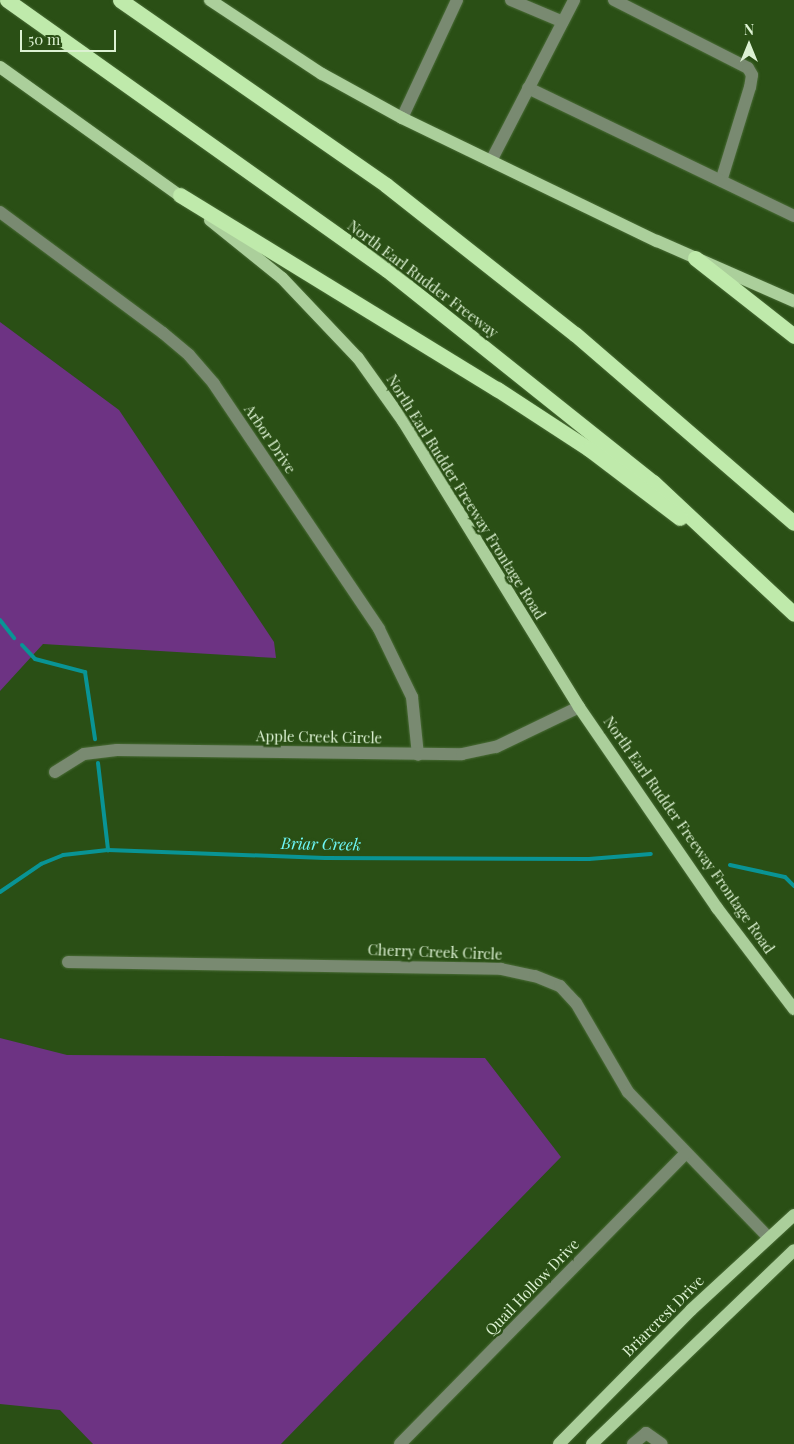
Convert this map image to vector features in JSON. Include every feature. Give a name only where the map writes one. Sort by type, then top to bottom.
[{"type":"highway","name":"North Earl Rudder Freeway","points":[[7,0],[387,270],[653,482],[794,614]]},
{"type":"highway","points":[[120,0],[393,190],[575,334],[794,523]]},
{"type":"highway","points":[[180,195],[589,450],[745,568]]},
{"type":"highway","points":[[695,258],[794,336]]},
{"type":"main road","points":[[210,0],[322,74],[402,118],[695,258],[794,302]]},
{"type":"main road","name":"North Earl Rudder Freeway Frontage Road","points":[[0,67],[180,195],[282,278],[358,358],[403,421],[579,707],[717,908],[794,1009]]},
{"type":"main road","name":"Briarcrest Drive","points":[[559,1444],[768,1237],[794,1215]]},
{"type":"main road","points":[[592,1444],[794,1250]]},
{"type":"street","points":[[402,118],[457,0]]},
{"type":"street","points":[[511,0],[563,22]]},
{"type":"street","points":[[491,161],[574,0]]},
{"type":"street","points":[[614,0],[748,68],[752,75],[749,92],[721,181]]},
{"type":"street","points":[[528,88],[794,216]]},
{"type":"street","name":"Arbor Drive","points":[[0,212],[162,333],[189,355],[214,384],[379,629],[412,697],[418,755]]},
{"type":"street","name":"Apple Creek Circle","points":[[55,772],[84,754],[117,750],[418,755],[462,754],[496,747],[579,707]]},
{"type":"street","name":"Cherry Creek Circle","points":[[68,962],[501,969],[535,976],[560,986],[576,1003],[628,1092],[768,1237]]},
{"type":"street","name":"Quail Hollow Drive","points":[[400,1444],[686,1153]]},
{"type":"street","points":[[632,1444],[646,1433],[662,1444]]},
{"type":"shaded area","points":[[0,322],[119,410],[274,642],[276,658],[43,644],[0,691]]},
{"type":"shaded area","points":[[0,1038],[67,1055],[485,1058],[561,1157],[281,1444],[93,1444],[60,1410],[0,1404]]},
{"type":"waterway","points":[[0,620],[14,638]]},
{"type":"waterway","points":[[22,645],[35,659],[85,672],[95,739]]},
{"type":"waterway","points":[[98,763],[108,850]]},
{"type":"waterway","name":"Briar Creek","points":[[0,892],[41,864],[63,855],[108,850],[325,858],[589,859],[651,854]]},
{"type":"waterway","name":"Briar Creek","points":[[730,865],[785,877],[794,886]]}]
